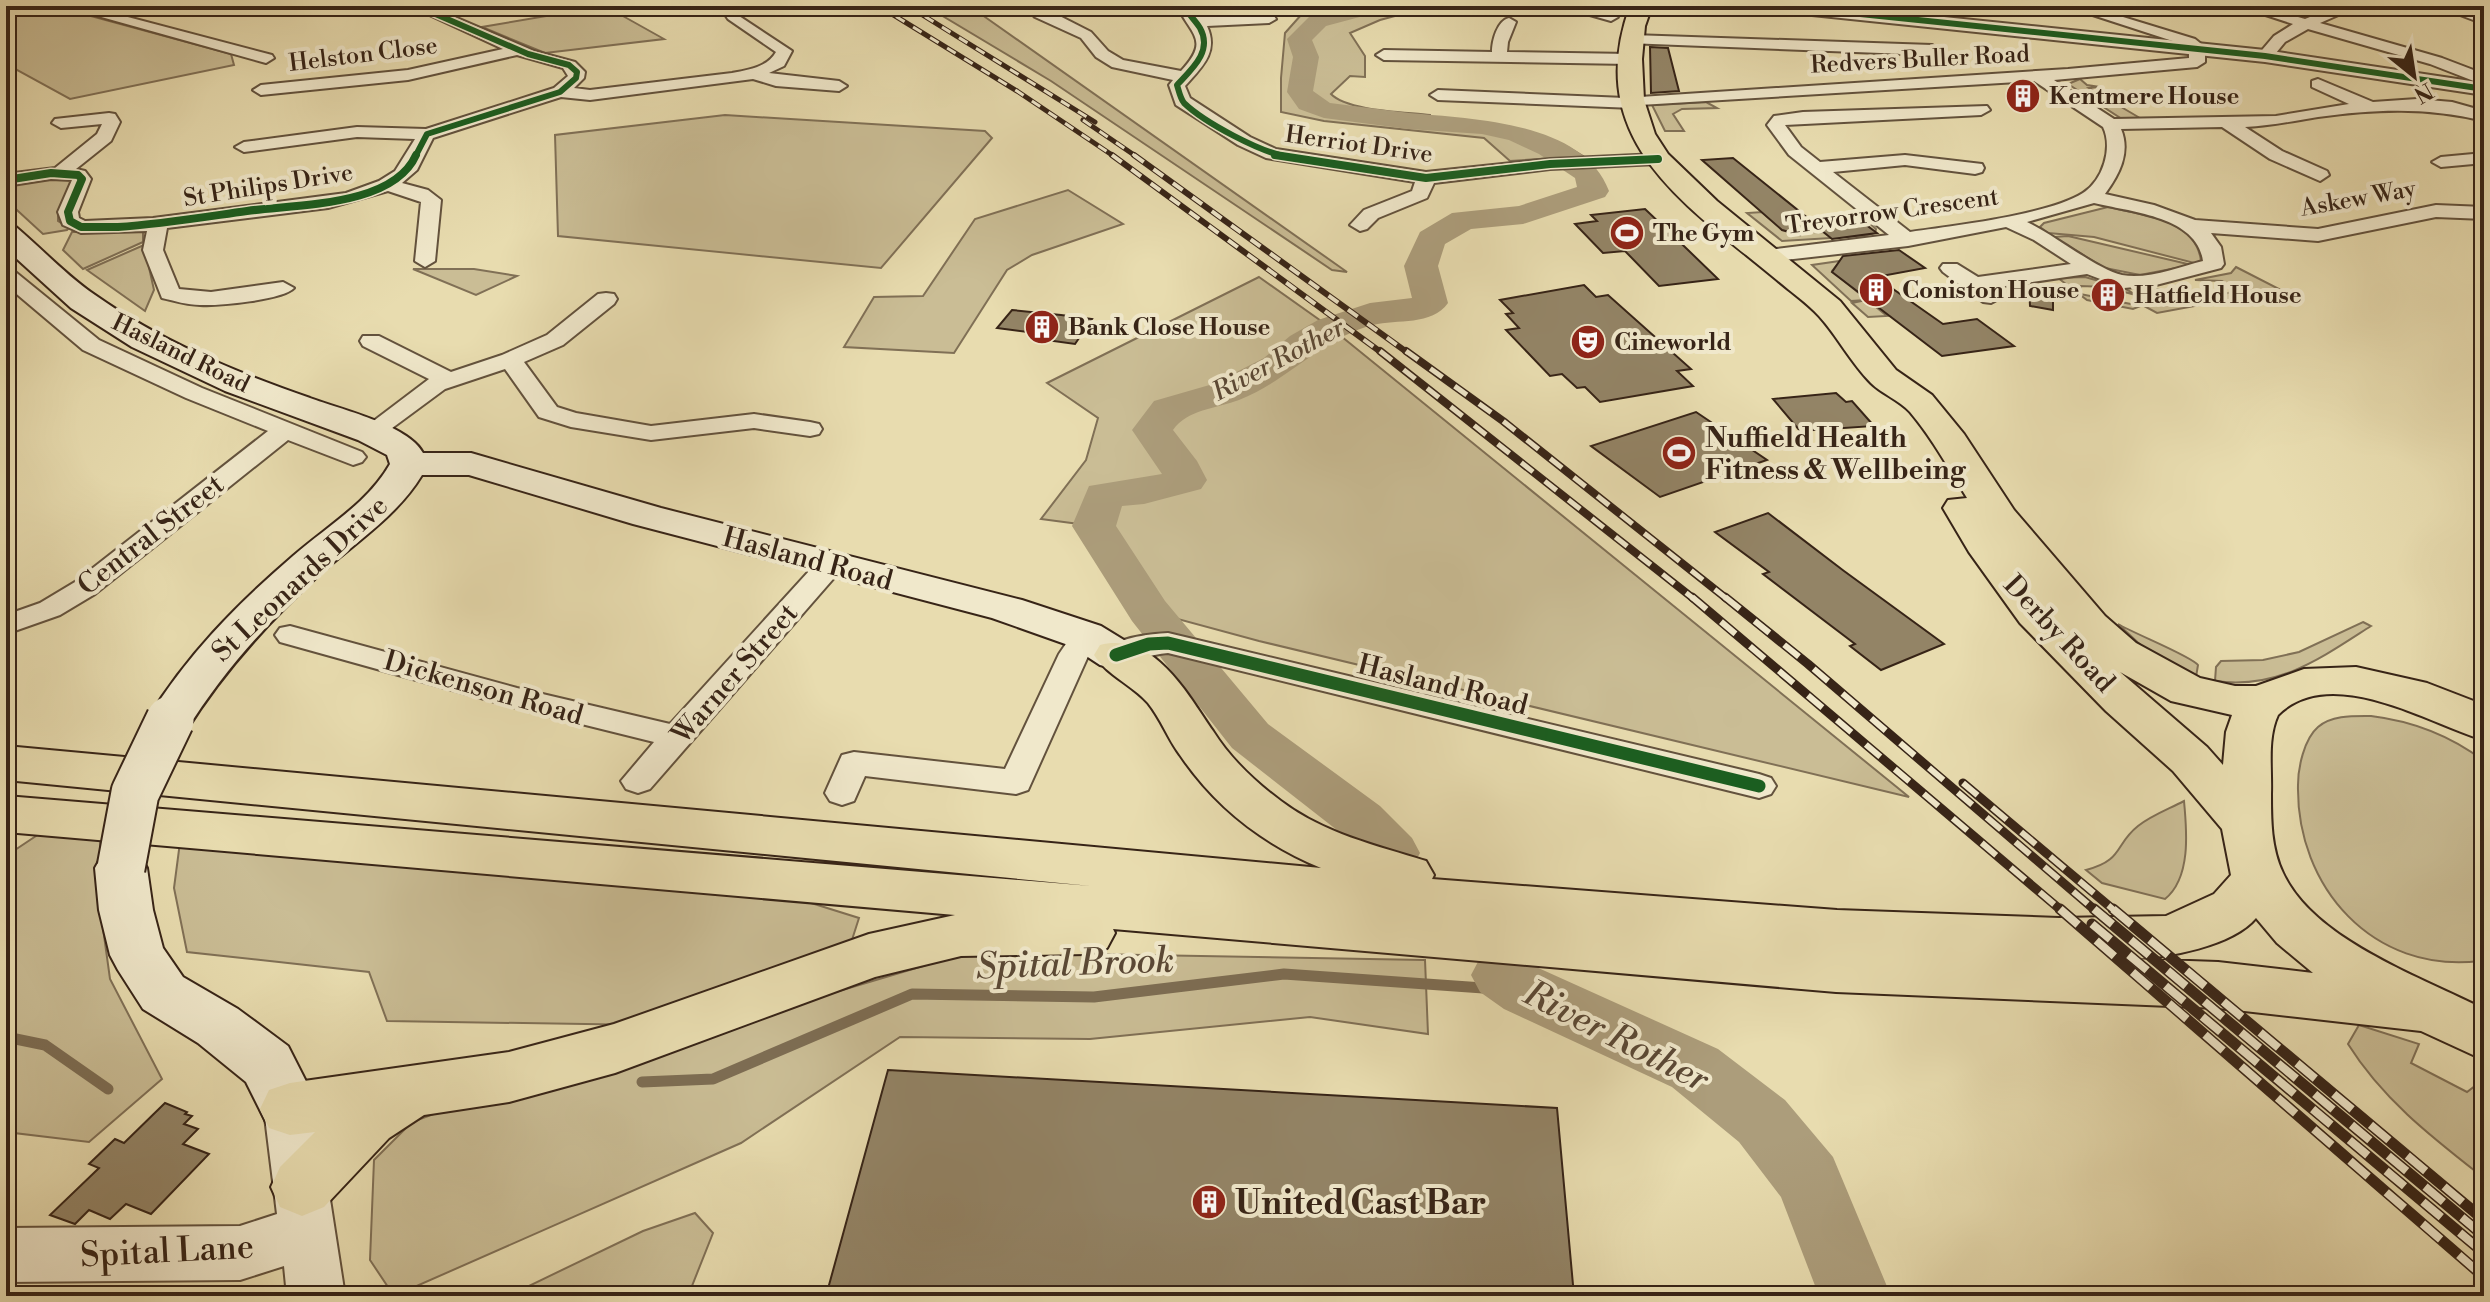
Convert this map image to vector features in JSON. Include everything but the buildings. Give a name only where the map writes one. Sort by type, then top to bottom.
[{"type":"highway","name":"Derby Road","points":[[1634,31],[1632,102],[1642,134],[1658,159],[1707,207],[1829,308],[1884,377],[1920,402],[1951,442],[1999,517],[2090,626],[2120,653],[2187,690],[2235,701],[2264,701]]},
{"type":"highway","name":"Derby Road","points":[[1884,377],[1887,398],[1922,443],[1989,552],[2035,614],[2112,690],[2190,759],[2245,823]]},
{"type":"highway","points":[[1117,645],[1160,686],[1195,742],[1227,782],[1254,809],[1290,834],[1363,865],[1426,879],[1485,904]]},
{"type":"highway","points":[[2460,1019],[2377,986],[2314,945],[2275,904],[2258,879],[2247,849],[2247,734],[2264,701],[2307,682],[2349,681],[2392,689],[2424,697],[2484,724]]},
{"type":"highway","points":[[6,763],[1485,904],[1837,931],[2059,939],[2167,937],[2209,922],[2233,909],[2258,879]]},
{"type":"highway","points":[[6,814],[1836,970],[2218,985],[2460,1019]]},
{"type":"highway","points":[[290,1109],[509,1077],[615,1048],[869,956],[961,935],[1355,929]]},
{"type":"highway","points":[[304,1208],[368,1119],[389,1103],[417,1090]]},
{"type":"main road","name":"Hasland Road","points":[[6,233],[82,301],[144,340],[237,384],[308,428],[362,445],[403,449],[409,464],[471,464],[647,516],[1007,609],[1117,645]]},
{"type":"main road","name":"St Leonards Drive","points":[[290,1109],[267,1064],[218,1026],[163,993],[137,955],[126,910],[121,868],[135,793],[190,684],[220,649],[320,553],[392,492],[409,464]]},
{"type":"street","points":[[69,6],[254,57]]},
{"type":"street","points":[[1031,6],[1040,14],[1086,35],[1102,54],[1118,64],[1184,77],[1201,60],[1205,46],[1205,38],[1196,22],[1187,15],[1184,6]]},
{"type":"street","points":[[1565,6],[1611,17]]},
{"type":"street","points":[[1783,6],[2265,56],[2484,89]]},
{"type":"street","points":[[2072,6],[2176,37],[2190,42],[2198,50]]},
{"type":"street","points":[[2245,6],[2436,61],[2484,80]]},
{"type":"street","points":[[2265,56],[2282,38],[2308,23],[2352,6]]},
{"type":"street","points":[[2443,6],[2484,20]]},
{"type":"street","points":[[244,147],[357,132],[427,134],[571,86],[577,72],[569,65],[518,50],[426,7]]},
{"type":"street","points":[[1196,22],[1269,19]]},
{"type":"street","points":[[1924,21],[1940,82]]},
{"type":"street","points":[[560,92],[590,95],[754,74],[778,63],[784,51],[736,22]]},
{"type":"street","points":[[1499,57],[1500,42],[1509,22]]},
{"type":"street","points":[[1384,55],[1499,57],[1634,31],[1932,50]]},
{"type":"street","name":"Helston Close","points":[[261,90],[419,73],[518,50]]},
{"type":"street","name":"Redvers Buller Road","points":[[1438,95],[1632,102],[2187,65],[2197,62],[2198,50]]},
{"type":"street","points":[[754,74],[776,81],[831,84]]},
{"type":"street","points":[[2037,76],[2111,124],[2232,117],[2257,122],[2369,107],[2434,104],[2484,116]]},
{"type":"street","name":"Herriot Drive","points":[[1184,77],[1177,85],[1182,101],[1257,148],[1281,156],[1426,178],[1550,164],[1658,159]]},
{"type":"street","points":[[2318,84],[2369,107]]},
{"type":"street","points":[[1908,240],[1816,168],[1786,140],[1776,125],[1780,120],[1837,115],[1967,114]]},
{"type":"street","points":[[6,180],[61,172],[105,137],[111,122],[109,118],[100,117],[61,123]]},
{"type":"street","points":[[2232,117],[2280,164],[2320,175]]},
{"type":"street","points":[[2091,196],[2101,186],[2115,159],[2117,143],[2111,124]]},
{"type":"street","name":"St Philips Drive","points":[[61,172],[78,175],[82,179],[68,212],[70,221],[100,228],[158,223],[347,197],[387,185],[411,168],[418,144],[427,134]]},
{"type":"street","points":[[2442,162],[2484,158]]},
{"type":"street","points":[[1816,168],[1905,160],[1943,167],[1975,168]]},
{"type":"street","points":[[1363,217],[1420,194],[1426,178]]},
{"type":"street","points":[[387,185],[421,194],[431,200],[417,240],[425,261]]},
{"type":"street","name":"Trevorrow Crescent","points":[[1768,256],[1908,240],[2008,221],[2091,196]]},
{"type":"street","name":"Askew Way","points":[[2091,196],[2193,226],[2318,235],[2436,211],[2484,213]]},
{"type":"street","points":[[2008,221],[2041,236],[2089,268],[2113,279],[2135,282],[2211,267],[2215,259],[2210,244],[2205,234],[2193,226]]},
{"type":"street","points":[[158,223],[153,250],[170,293],[184,299],[204,299],[270,287]]},
{"type":"street","points":[[6,274],[40,266]]},
{"type":"street","points":[[1950,268],[1982,291],[2089,268]]},
{"type":"street","name":"Hasland Road","points":[[6,274],[91,345],[194,393],[308,428]]},
{"type":"street","points":[[362,445],[437,384],[510,360],[555,340],[608,298]]},
{"type":"street","points":[[372,348],[448,379]]},
{"type":"street","points":[[510,360],[548,412],[571,420],[651,433],[754,421],[810,429]]},
{"type":"street","name":"Central Street","points":[[6,625],[50,609],[85,588],[308,428]]},
{"type":"street","name":"Warner Street","points":[[638,781],[830,565]]},
{"type":"street","name":"Dickenson Road","points":[[290,635],[517,698],[678,737]]},
{"type":"street","name":"Hasland Road","points":[[1117,645],[1168,643],[1759,786]]},
{"type":"street","points":[[842,793],[854,763],[1016,782],[1074,654],[1117,645]]},
{"type":"street","name":"St Leonards Drive","points":[[290,1109],[304,1208]]},
{"type":"street","points":[[304,1208],[316,1296]]},
{"type":"street","name":"Spital Lane","points":[[6,1255],[240,1253],[258,1250],[304,1208]]},
{"type":"shaded area","points":[[6,6],[54,6],[231,54],[234,65],[70,99],[6,64],[6,20],[9,17]]},
{"type":"shaded area","points":[[605,6],[664,39],[545,53],[482,27]]},
{"type":"shaded area","points":[[926,6],[966,6],[978,12],[1347,272],[1332,270],[1051,81]]},
{"type":"shaded area","points":[[1309,6],[1432,6],[1380,20],[1350,33],[1365,56],[1365,77],[1350,76],[1331,94],[1339,100],[1392,112],[1430,115],[1430,119],[1529,132],[1583,156],[1510,161],[1484,138],[1324,121],[1281,112],[1285,33]]},
{"type":"shaded area","points":[[2080,79],[2087,85],[2100,87],[2089,88],[2145,121],[2122,119],[2068,84]]},
{"type":"shaded area","points":[[1706,102],[1717,108],[1682,109],[1673,114],[1684,131],[1665,131],[1652,105]]},
{"type":"shaded area","points":[[725,115],[985,131],[992,138],[881,268],[558,236],[555,135]]},
{"type":"shaded area","points":[[43,177],[67,178],[74,182],[58,214],[58,221],[69,228],[67,230],[43,234],[6,200],[6,186]]},
{"type":"shaded area","points":[[1068,190],[1123,224],[1032,255],[1007,270],[954,353],[844,347],[874,297],[923,296],[975,219]]},
{"type":"shaded area","points":[[2108,207],[2166,221],[2179,228],[2197,247],[2201,261],[2198,264],[2094,237],[2048,233],[2040,227],[2044,223]]},
{"type":"shaded area","points":[[1763,212],[1773,221],[1798,231],[1871,229],[1853,214],[1860,214],[1876,229],[1875,233],[1864,236],[1782,241],[1747,213]]},
{"type":"shaded area","points":[[72,232],[143,232],[143,242],[83,269],[63,250]]},
{"type":"shaded area","points":[[2068,236],[2192,265],[2140,275],[2105,268],[2053,237]]},
{"type":"shaded area","points":[[144,245],[154,290],[145,311],[87,270]]},
{"type":"shaded area","points":[[1901,252],[1837,265],[1832,271],[1887,316],[1868,317],[1852,303],[1866,300],[1851,301],[1812,265]]},
{"type":"shaded area","points":[[2236,267],[2281,290],[2157,313],[2144,306],[2134,289],[2160,289],[2146,296],[2163,306],[2238,291],[2222,281],[2195,280],[2231,273]]},
{"type":"shaded area","points":[[413,269],[474,269],[517,276],[476,295]]},
{"type":"shaded area","points":[[1259,277],[1331,328],[1909,797],[1259,641],[1148,611],[1094,526],[1041,519],[1086,460],[1098,418],[1047,383]]},
{"type":"shaded area","points":[[2085,277],[2106,283],[2106,287],[2081,286],[2080,294],[2136,305],[2136,296],[2143,305],[2133,309],[2087,300],[2058,278]]},
{"type":"shaded area","points":[[2110,285],[2125,289],[2134,295],[2113,289]]},
{"type":"shaded area","points":[[2363,622],[2371,626],[2298,669],[2259,681],[2215,681],[2216,667],[2221,661],[2263,660],[2299,652]]},
{"type":"shaded area","points":[[2118,624],[2193,661],[2198,665],[2196,677],[2147,651]]},
{"type":"shaded area","points":[[2371,716],[2430,731],[2484,761],[2484,959],[2480,961],[2441,961],[2406,953],[2375,938],[2348,916],[2326,889],[2311,857],[2301,822],[2298,785],[2306,746],[2313,732],[2330,720]]},
{"type":"shaded area","points":[[2184,801],[2186,840],[2183,867],[2173,890],[2165,899],[2102,883],[2086,870],[2113,857],[2130,833],[2143,822]]},
{"type":"shaded area","points":[[42,832],[100,836],[101,914],[110,979],[162,1079],[89,1142],[6,1132],[6,856]]},
{"type":"shaded area","points":[[180,842],[792,897],[859,918],[850,946],[647,1025],[387,1021],[369,972],[187,952],[174,888]]},
{"type":"shaded area","points":[[970,952],[1425,960],[1428,1034],[1310,1017],[1090,1039],[900,1037],[741,1143],[394,1296],[370,1260],[374,1160],[412,1122],[466,1102]]},
{"type":"shaded area","points":[[2359,1025],[2419,1044],[2411,1063],[2467,1092],[2484,1079],[2484,1178],[2428,1133],[2377,1083],[2348,1044]]},
{"type":"shaded area","points":[[695,1213],[713,1233],[688,1296],[508,1296],[643,1231]]},
{"type":"waterway","name":"River Rother","points":[[1374,6],[1318,21],[1299,39],[1306,57],[1300,92],[1309,103],[1324,110],[1408,121],[1482,126],[1518,134],[1549,148],[1588,174],[1594,191],[1523,215],[1463,220],[1431,239],[1421,266],[1431,303],[1410,311],[1370,314],[1331,328],[1303,344],[1277,366],[1226,392],[1168,409],[1152,430],[1177,461],[1186,480],[1144,491],[1104,495],[1094,526],[1148,611],[1250,736],[1361,820],[1392,853]]},
{"type":"waterway","name":"Spital Brook","points":[[642,1082],[713,1079],[912,994],[1094,997],[1284,974],[1526,991]]},
{"type":"waterway","name":"River Rother","points":[[1501,975],[1526,991],[1695,1068],[1762,1121],[1809,1179],[1855,1296]]},
{"type":"waterway","name":"Spital Brook","points":[[6,1037],[45,1045],[108,1089]]},
{"type":"railway","points":[[879,6],[1017,91],[1115,157]]},
{"type":"railway","points":[[908,6],[1095,122]]},
{"type":"railway","points":[[1083,120],[1137,157]]},
{"type":"railway","points":[[1112,155],[1382,353]]},
{"type":"railway","points":[[1134,155],[1408,353]]},
{"type":"railway","points":[[1380,351],[1694,599]]},
{"type":"railway","points":[[1406,351],[1503,421],[1727,599]]},
{"type":"railway","points":[[1692,597],[2062,911]]},
{"type":"railway","points":[[1725,597],[1808,664],[2096,911]]},
{"type":"railway","points":[[1963,783],[2115,911]]},
{"type":"railway","points":[[2060,909],[2484,1277]]},
{"type":"railway","points":[[2094,909],[2484,1236]]},
{"type":"railway","points":[[2113,909],[2484,1220]]},
{"type":"railway","points":[[2092,924],[2484,1253]]},
{"type":"cycle path","points":[[6,180],[51,173],[78,175],[82,179],[68,212],[70,221],[81,227],[137,226],[328,202],[367,193],[402,175],[427,134],[560,92],[576,78],[577,72],[569,65],[528,54],[417,6]]},
{"type":"cycle path","points":[[1184,6],[1204,35],[1205,44],[1200,58],[1177,85],[1182,101],[1244,141],[1272,154],[1426,178],[1550,164],[1658,159]]},
{"type":"cycle path","points":[[1783,6],[2265,56],[2484,89]]},
{"type":"cycle path","points":[[1116,655],[1149,644],[1168,643],[1759,786]]},
{"type":"place","name":"Kentmere House","points":[[2023,96]]},
{"type":"place","name":"The Gym","points":[[1627,233]]},
{"type":"place","name":"Coniston House","points":[[1876,290]]},
{"type":"place","name":"Hatfield House","points":[[2108,295]]},
{"type":"place","name":"Bank Close House","points":[[1042,327]]},
{"type":"place","name":"Cineworld","points":[[1588,342]]},
{"type":"place","name":"Nuffield Health Fitness & Wellbeing","points":[[1679,453]]},
{"type":"place","name":"United Cast Bar","points":[[1209,1202]]}]
